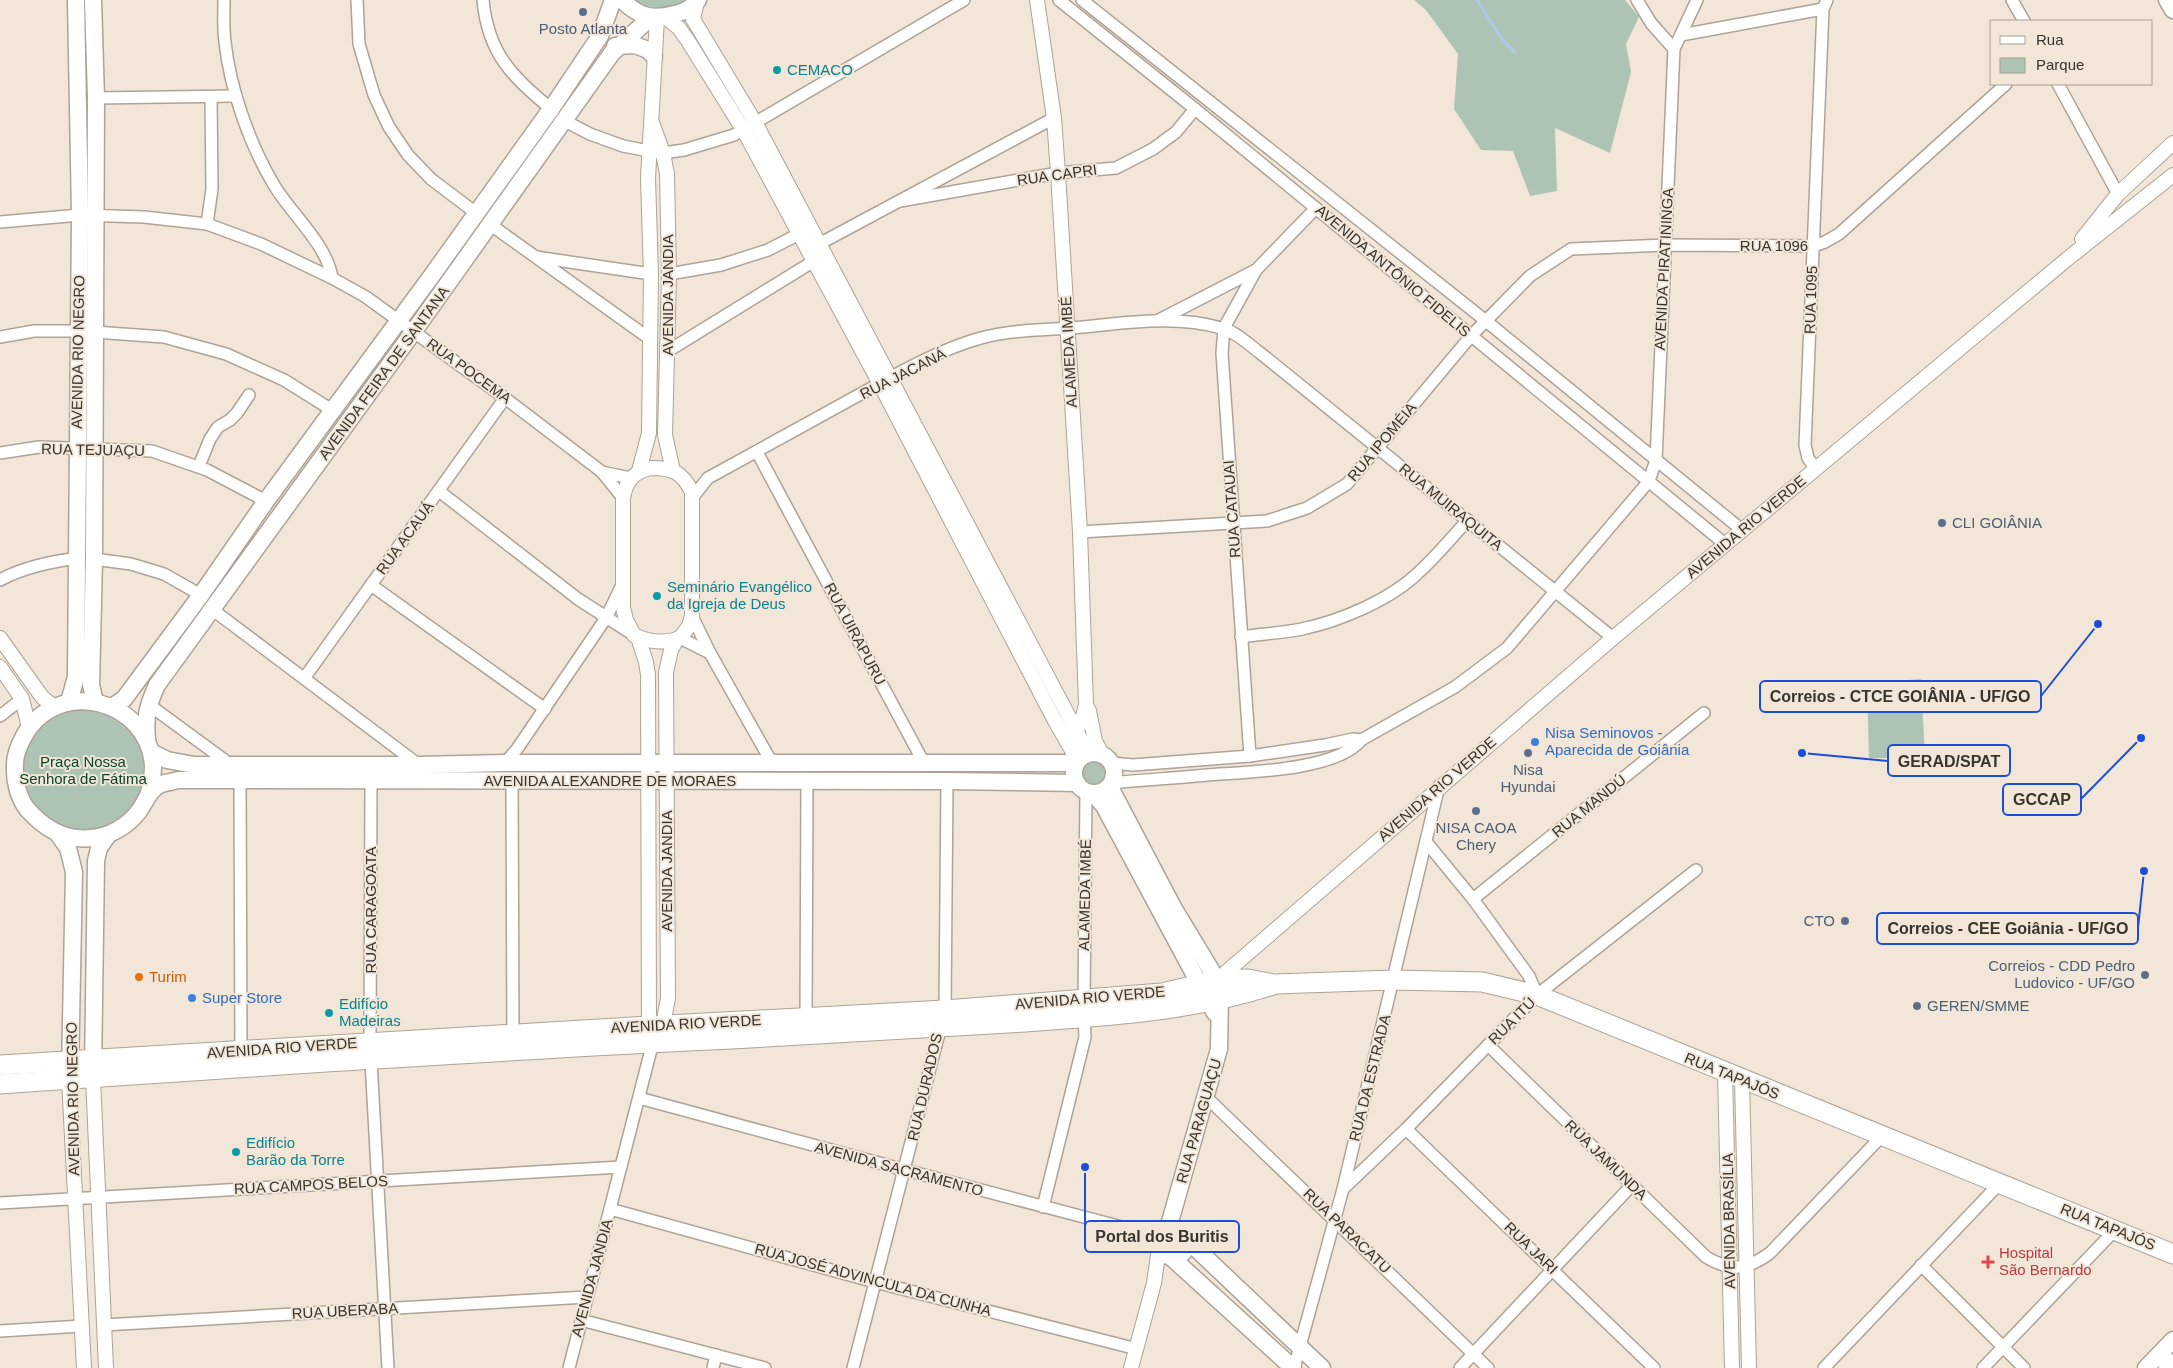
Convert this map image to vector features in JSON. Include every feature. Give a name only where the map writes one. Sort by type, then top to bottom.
[{"type":"main road","name":"AVENIDA RIO NEGRO","points":[[76,0],[95,332],[94,559],[90,685],[96,702]]},
{"type":"main road","name":"AVENIDA RIO NEGRO","points":[[61,705],[76,677],[78,331],[96,98],[93,0]]},
{"type":"main road","name":"AVENIDA FEIRA DE SANTANA","points":[[112,707],[124,699],[201,596],[266,501],[400,320],[551,109],[600,36],[613,0]]},
{"type":"main road","points":[[622,0],[633,10],[658,18],[686,12],[697,1]]},
{"type":"main road","points":[[2167,0],[2173,10]]},
{"type":"main road","name":"AVENIDA FEIRA DE SANTANA","points":[[149,747],[145,717],[156,685],[213,610],[617,48],[658,18]]},
{"type":"main road","points":[[600,36],[617,48],[628,44],[635,45],[648,50],[654,56]]},
{"type":"main road","points":[[0,761],[7,759],[18,746],[29,727],[40,716],[61,705],[96,702],[112,707],[132,722],[149,747],[152,774],[148,796],[138,812],[125,826],[108,835],[92,838],[75,838],[58,834],[35,818],[26,807],[17,788],[15,760],[18,746]]},
{"type":"main road","name":"AVENIDA ALEXANDRE DE MORAES","points":[[149,747],[167,760],[194,765],[649,762],[924,763],[1091,759]]},
{"type":"main road","points":[[1091,759],[1114,773],[1111,784],[1113,793],[1174,909],[1211,990],[1104,806],[1085,789],[1074,770],[1091,759]]},
{"type":"main road","points":[[0,780],[17,788]]},
{"type":"main road","name":"AVENIDA ALEXANDRE DE MORAES","points":[[148,796],[159,785],[178,780],[947,781],[1085,789]]},
{"type":"main road","points":[[1085,789],[1100,792],[1111,784]]},
{"type":"main road","name":"AVENIDA RIO NEGRO","points":[[58,834],[68,848],[74,872],[70,1070]]},
{"type":"main road","name":"AVENIDA RIO NEGRO","points":[[93,1069],[96,861],[99,848],[108,835]]},
{"type":"main road","name":"RUA TAPAJÓS","points":[[1211,990],[1248,979],[1274,984],[1394,980],[1482,982],[1537,995],[1734,1077],[2116,1229],[2173,1254]]},
{"type":"main road","name":"AVENIDA RIO VERDE","points":[[0,1066],[70,1070],[93,1069],[371,1052],[806,1018],[945,1010],[1084,1009],[1160,1011],[1211,990]]},
{"type":"main road","name":"RUA PARAGUAÇU","points":[[1167,1239],[1219,1049],[1221,1024],[1211,990]]},
{"type":"main road","name":"AVENIDA RIO VERDE","points":[[93,1069],[241,1051],[371,1052],[514,1034],[939,1028],[1084,1009]]},
{"type":"main road","name":"AVENIDA RIO VERDE","points":[[0,1084],[70,1070]]},
{"type":"main road","points":[[1167,1239],[1181,1232],[1186,1239],[1322,1368]]},
{"type":"main road","points":[[1167,1239],[1176,1257],[1184,1252],[1186,1239]]},
{"type":"main road","points":[[1167,1239],[1294,1368]]},
{"type":"main road","points":[[2161,1364],[2173,1340]]},
{"type":"street","points":[[224,0],[225,42],[236,96],[258,156],[292,212],[323,252],[330,266],[332,278]]},
{"type":"street","points":[[357,0],[359,44],[374,95],[389,127],[408,155],[431,179],[476,213]]},
{"type":"street","points":[[484,0],[492,45],[516,80],[551,109]]},
{"type":"street","points":[[566,121],[590,134],[622,146],[656,152],[684,150],[734,136],[964,0]]},
{"type":"street","name":"ALAMEDA IMBÉ","points":[[1037,0],[1054,118],[1080,532],[1086,705],[1081,724],[1075,728]]},
{"type":"street","name":"AVENIDA ANTÔNIO FIDELIS","points":[[1059,0],[1726,544]]},
{"type":"street","name":"AVENIDA ANTÔNIO FIDELIS","points":[[1082,0],[1486,321],[1742,530]]},
{"type":"street","points":[[1637,0],[1651,23],[1674,49],[1698,0]]},
{"type":"street","points":[[2012,0],[2023,20]]},
{"type":"street","points":[[697,1],[693,19],[750,127],[814,261],[886,381],[1091,759]]},
{"type":"street","points":[[1681,35],[1825,4]]},
{"type":"street","name":"RUA 1095","points":[[1815,468],[1808,458],[1805,445],[1825,4]]},
{"type":"street","points":[[658,18],[679,28],[750,127],[819,244],[1049,710],[1091,759]]},
{"type":"street","name":"AVENIDA JANDIA","points":[[658,18],[654,56],[652,120],[656,152],[667,174],[669,274],[665,435],[669,458],[674,471]]},
{"type":"street","points":[[696,54],[696,42],[700,41],[708,45]]},
{"type":"street","name":"AVENIDA PIRATININGA","points":[[1648,481],[1656,460],[1674,49]]},
{"type":"street","name":"RUA 1096","points":[[1571,249],[1665,245],[1813,246],[1826,242],[1839,234],[2005,85]]},
{"type":"street","points":[[2059,85],[2118,194]]},
{"type":"street","points":[[96,98],[236,96]]},
{"type":"street","points":[[207,224],[212,189],[211,97]]},
{"type":"street","name":"RUA CAPRI","points":[[900,200],[1058,173],[1116,168],[1153,149],[1176,132],[1195,109]]},
{"type":"street","name":"RUA CAPRI","points":[[819,244],[1054,118]]},
{"type":"street","name":"AVENIDA RIO VERDE","points":[[2066,260],[2118,194],[2173,143]]},
{"type":"street","name":"AVENIDA JANDIA","points":[[655,1031],[648,675],[636,636],[626,620],[622,585],[622,498],[625,487],[635,474],[649,433],[651,274],[648,178],[656,152]]},
{"type":"street","name":"AVENIDA RIO VERDE","points":[[1211,990],[1439,786],[1613,638],[2066,260],[2173,175]]},
{"type":"street","name":"RUA JACANÁ","points":[[686,480],[708,478],[926,358],[981,338],[1032,330],[1155,322],[1256,270],[1316,208]]},
{"type":"street","name":"RUA POCEMA","points":[[0,222],[87,215],[144,217],[207,224],[261,244],[332,278],[400,320],[602,472],[622,498]]},
{"type":"street","points":[[491,225],[650,339]]},
{"type":"street","points":[[669,274],[722,265],[768,250],[800,234]]},
{"type":"street","name":"RUA IPOMÉIA","points":[[1080,532],[1267,521],[1307,508],[1347,484],[1471,336],[1530,276],[1571,249]]},
{"type":"street","points":[[535,257],[651,274]]},
{"type":"street","points":[[668,351],[814,261]]},
{"type":"street","name":"RUA CATAUAI","points":[[1250,756],[1232,523],[1222,353],[1224,328],[1256,270]]},
{"type":"street","name":"RUA MUIRAQUITA","points":[[1155,322],[1178,321],[1224,328],[1260,352],[1613,638]]},
{"type":"street","points":[[0,337],[34,332],[78,331]]},
{"type":"street","points":[[95,332],[164,337],[226,354],[284,380],[332,410]]},
{"type":"street","points":[[199,466],[210,438],[218,427],[237,413],[249,395]]},
{"type":"street","name":"RUA ACAUÁ","points":[[305,678],[505,398]]},
{"type":"street","name":"RUA TEJUAÇU","points":[[0,453],[39,448],[152,451],[199,466],[266,501]]},
{"type":"street","name":"RUA UIRAPURU","points":[[757,452],[924,763]]},
{"type":"street","points":[[635,474],[650,468],[674,471],[686,480],[692,498],[692,616],[710,653],[772,762]]},
{"type":"street","name":"RUA POCEMA","points":[[602,472],[635,474]]},
{"type":"street","name":"RUA JACANÁ","points":[[692,498],[708,478]]},
{"type":"street","name":"AVENIDA ALEXANDRE DE MORAES","points":[[1111,784],[1282,769],[1317,763],[1356,746],[1360,740],[1463,682],[1507,648],[1648,481]]},
{"type":"street","points":[[439,491],[606,618],[636,636],[660,641],[678,638],[710,653]]},
{"type":"street","points":[[1241,637],[1302,629],[1360,610],[1391,593],[1417,574],[1468,520]]},
{"type":"street","points":[[0,580],[11,574],[49,562],[77,558]]},
{"type":"street","points":[[94,559],[131,564],[164,574],[201,596]]},
{"type":"street","points":[[371,585],[545,709]]},
{"type":"street","points":[[505,763],[545,709],[606,618],[622,585]]},
{"type":"street","points":[[213,610],[419,765]]},
{"type":"street","name":"AVENIDA JANDIA","points":[[569,1368],[622,1167],[655,1031],[668,998],[666,672],[671,650],[678,638],[689,626],[692,616]]},
{"type":"street","points":[[0,638],[42,697],[61,705]]},
{"type":"street","points":[[0,667],[22,700],[29,727]]},
{"type":"street","points":[[0,716],[22,700]]},
{"type":"street","points":[[148,704],[231,764]]},
{"type":"street","name":"ALAMEDA IMBÉ","points":[[1086,705],[1090,711],[1095,741],[1091,759]]},
{"type":"street","name":"RUA MANDÚ","points":[[1474,898],[1704,712]]},
{"type":"street","name":"AVENIDA ALEXANDRE DE MORAES","points":[[1091,759],[1133,765],[1250,756],[1353,739],[1360,740]]},
{"type":"street","points":[[240,780],[241,1051]]},
{"type":"street","name":"RUA CARAGOATA","points":[[371,781],[371,1052],[388,1368]]},
{"type":"street","points":[[512,781],[514,1034]]},
{"type":"street","points":[[806,1018],[807,781]]},
{"type":"street","points":[[945,1010],[947,781]]},
{"type":"street","name":"RUA DA ESTRADA","points":[[1294,1368],[1343,1189],[1428,843],[1439,786]]},
{"type":"street","name":"ALAMEDA IMBÉ","points":[[1043,1207],[1085,1037],[1085,789]]},
{"type":"street","points":[[1428,843],[1474,898],[1529,976],[1537,995]]},
{"type":"street","name":"RUA ITÚ","points":[[1343,1189],[1406,1129],[1537,995],[1696,870]]},
{"type":"street","name":"RUA DURADOS","points":[[853,1368],[945,1010]]},
{"type":"street","name":"RUA JAMUNDA","points":[[1488,1045],[1706,1257],[1718,1264],[1730,1267]]},
{"type":"street","name":"AVENIDA RIO NEGRO","points":[[93,1069],[97,1197],[106,1368]]},
{"type":"street","name":"AVENIDA RIO NEGRO","points":[[70,1070],[84,1368]]},
{"type":"street","name":"AVENIDA BRASÍLIA","points":[[1732,1368],[1728,1181],[1734,1077]]},
{"type":"street","name":"AVENIDA BRASÍLIA","points":[[1734,1077],[1744,1181],[1749,1368]]},
{"type":"street","name":"RUA PARACATU","points":[[1205,1096],[1488,1368]]},
{"type":"street","name":"AVENIDA SACRAMENTO","points":[[639,1098],[1167,1239]]},
{"type":"street","name":"RUA JARI","points":[[1406,1129],[1654,1368]]},
{"type":"street","points":[[1730,1267],[1746,1267],[1770,1253],[1882,1136]]},
{"type":"street","name":"RUA CAMPOS BELOS","points":[[0,1203],[622,1167]]},
{"type":"street","points":[[1728,1181],[1744,1181]]},
{"type":"street","points":[[1824,1368],[2000,1183]]},
{"type":"street","points":[[1460,1368],[1632,1185]]},
{"type":"street","name":"RUA JOSÉ ADVINCULA DA CUNHA","points":[[610,1209],[876,1282],[1137,1348]]},
{"type":"street","points":[[1982,1368],[2116,1229]]},
{"type":"street","name":"RUA PARAGUAÇU","points":[[1132,1368],[1167,1239]]},
{"type":"street","points":[[1921,1265],[2024,1368]]},
{"type":"street","name":"RUA UBERABA","points":[[104,1325],[587,1297]]},
{"type":"street","points":[[581,1320],[765,1368]]},
{"type":"street","points":[[0,1331],[82,1326]]},
{"type":"street","points":[[713,1368],[716,1355]]},
{"type":"green space","points":[[634,0],[684,0],[672,7],[659,8],[646,6]]},
{"type":"green space","points":[[1414,0],[1625,0],[1639,17],[1626,44],[1631,72],[1610,153],[1555,128],[1557,191],[1530,196],[1513,151],[1481,150],[1454,109],[1458,54],[1426,10]]},
{"type":"green space","points":[[1921,679],[1925,758],[1869,758],[1867,683]]},
{"type":"green space","name":"Praça Nossa Senhora de Fátima","points":[[84,708],[108,713],[119,718],[128,726],[136,735],[141,746],[146,770],[141,794],[136,805],[128,814],[119,822],[108,827],[84,832],[60,827],[49,822],[40,814],[32,805],[27,794],[22,770],[27,746],[32,735],[40,726],[49,718],[60,713]]},
{"type":"green space","points":[[1094,760],[1103,763],[1106,772],[1103,781],[1094,784],[1085,781],[1082,772],[1085,763]]},
{"type":"waterway","points":[[1477,0],[1500,36],[1515,53]]},
{"type":"place","name":"Posto Atlanta","points":[[583,12]]},
{"type":"place","name":"CEMACO","points":[[777,70]]},
{"type":"place","name":"CLI GOIÂNIA","points":[[1942,523]]},
{"type":"place","name":"Seminário Evangélico da Igreja de Deus","points":[[657,596]]},
{"type":"place","name":"Correios - CTCE GOIÂNIA - UF/GO","points":[[2098,624]]},
{"type":"place","name":"GCCAP","points":[[2141,738]]},
{"type":"place","name":"Nisa Seminovos - Aparecida de Goiânia","points":[[1535,742]]},
{"type":"place","name":"Nisa Hyundai","points":[[1528,753]]},
{"type":"place","name":"GERAD/SPAT","points":[[1802,753]]},
{"type":"place","name":"NISA CAOA Chery","points":[[1476,811]]},
{"type":"place","name":"Correios - CEE Goiânia - UF/GO","points":[[2144,871]]},
{"type":"place","name":"CTO","points":[[1845,921]]},
{"type":"place","name":"Correios - CDD Pedro Ludovico - UF/GO","points":[[2145,975]]},
{"type":"place","name":"Turim","points":[[139,977]]},
{"type":"place","name":"Super Store","points":[[192,998]]},
{"type":"place","name":"GEREN/SMME","points":[[1917,1006]]},
{"type":"place","name":"Edifício Madeiras","points":[[329,1013]]},
{"type":"place","name":"Edifício Barão da Torre","points":[[236,1152]]},
{"type":"place","name":"Portal dos Buritis","points":[[1085,1167]]},
{"type":"place","name":"Hospital São Bernardo","points":[[1988,1262]]}]
